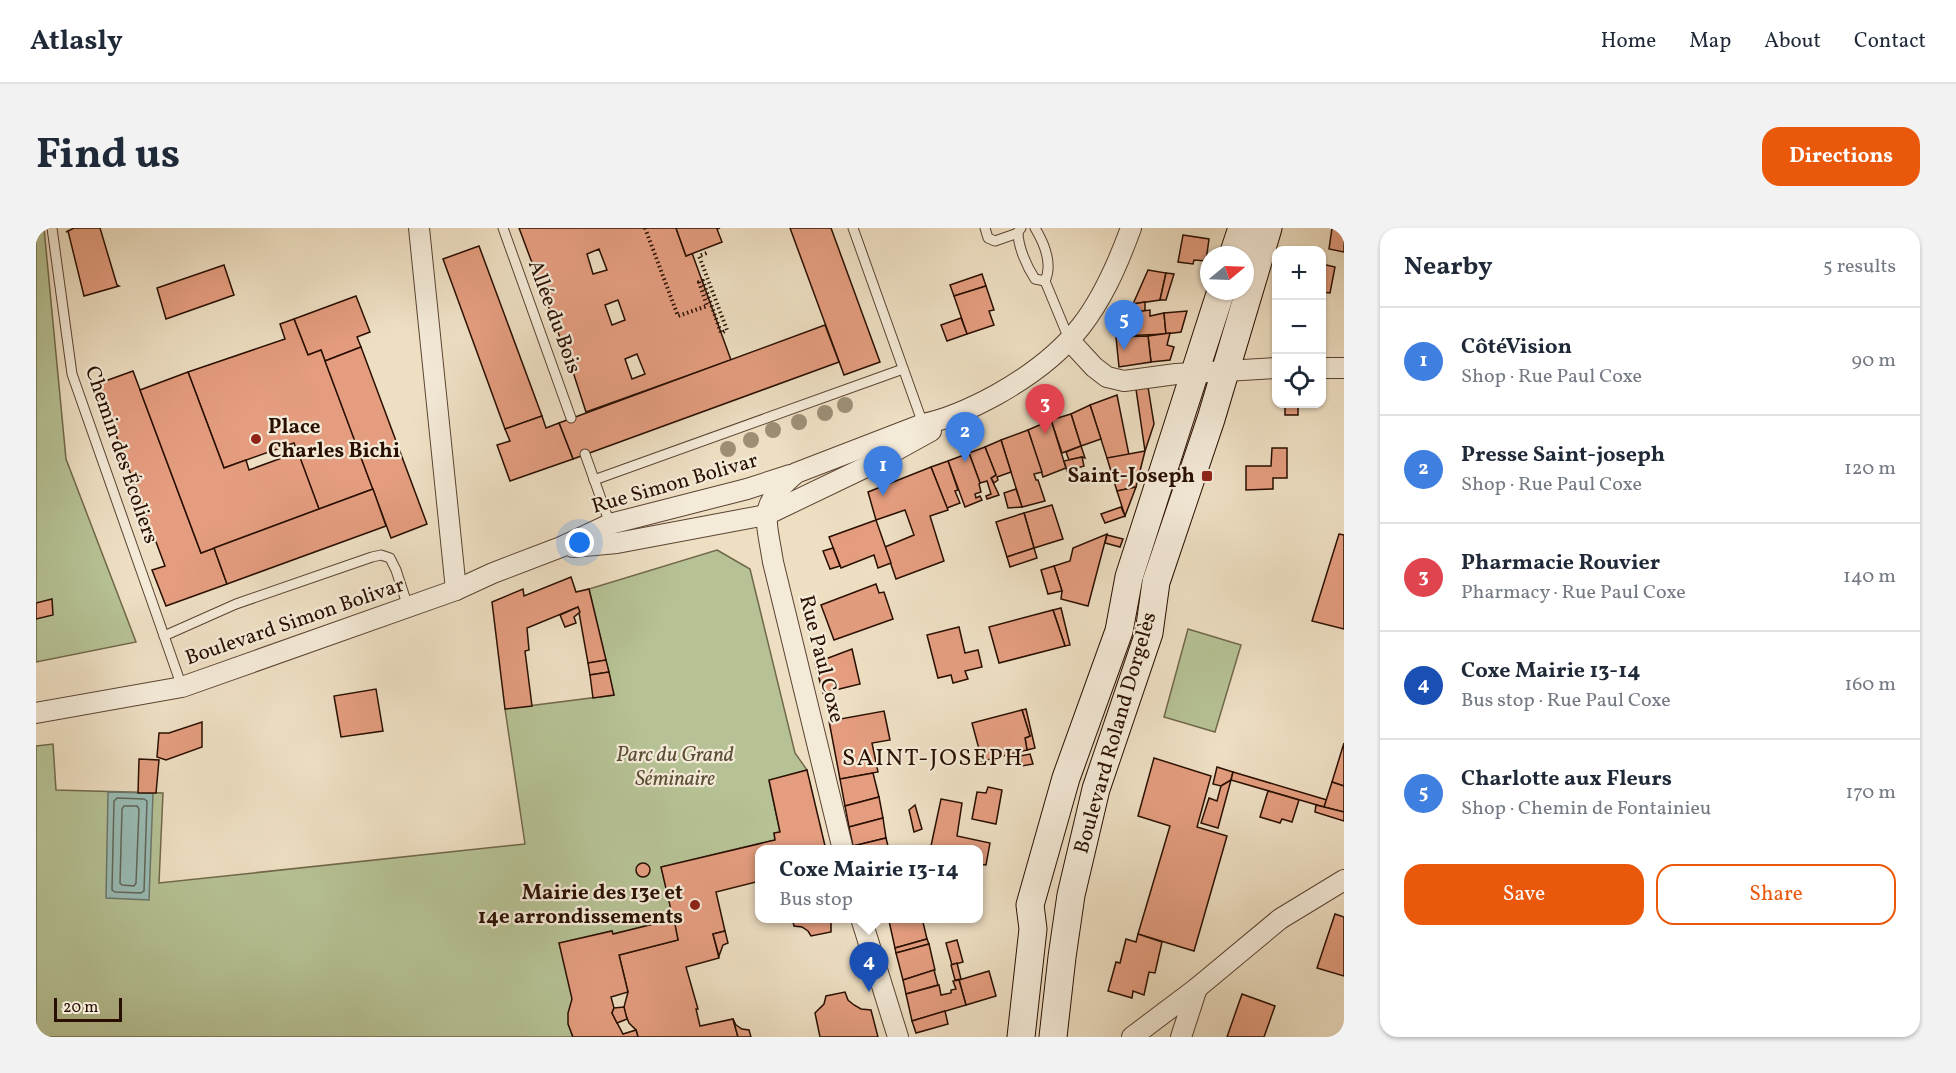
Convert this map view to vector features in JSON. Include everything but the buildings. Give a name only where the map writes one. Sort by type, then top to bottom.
[{"type":"main road","points":[[1236,246],[1242,228]]},
{"type":"main road","name":"Boulevard Roland Dorgelès","points":[[1053,1037],[1071,896],[1096,789],[1149,633],[1156,582],[1226,370],[1268,228]]},
{"type":"main road","name":"Boulevard Roland Dorgelès","points":[[1020,1037],[1033,929],[1030,904],[1066,778],[1119,631],[1128,577],[1218,300]]},
{"type":"street","points":[[419,228],[456,590]]},
{"type":"street","points":[[766,515],[770,500],[796,473],[925,429],[981,404],[1024,380],[1046,363],[1070,341],[1095,308],[1109,284],[1131,228]]},
{"type":"street","points":[[1070,341],[1094,367],[1107,377],[1124,381],[1194,372],[1272,368]]},
{"type":"street","points":[[1326,368],[1344,368]]},
{"type":"street","points":[[766,515],[866,467],[925,429]]},
{"type":"street","name":"Rue Simon Bolivar","points":[[561,548],[610,524],[747,489],[796,473]]},
{"type":"street","name":"Rue Simon Bolivar","points":[[561,548],[617,543],[766,515]]},
{"type":"street","name":"Rue Paul Coxe","points":[[766,515],[773,562],[842,845]]},
{"type":"street","name":"Boulevard Simon Bolivar","points":[[36,713],[182,687],[456,590],[493,573],[561,548]]},
{"type":"street","points":[[1132,1037],[1197,988],[1280,919],[1344,880]]},
{"type":"street","points":[[863,923],[898,1037]]},
{"type":"street","points":[[1180,1037],[1197,988]]},
{"type":"lane","name":"Chemin des Écoliers","points":[[52,228],[72,374],[182,687]]},
{"type":"lane","name":"Allée du Bois","points":[[503,228],[571,418]]},
{"type":"lane","points":[[853,228],[925,429]]},
{"type":"lane","points":[[985,228],[988,238],[995,240],[1020,231]]},
{"type":"lane","points":[[1035,228],[1049,264],[1045,281],[1070,341]]},
{"type":"lane","points":[[1020,231],[1018,238],[1030,272],[1035,279],[1045,281]]},
{"type":"lane","points":[[594,480],[903,369]]},
{"type":"lane","points":[[585,454],[610,524]]},
{"type":"lane","points":[[164,636],[236,604],[381,555],[390,558],[408,607]]},
{"type":"path","points":[[645,228],[678,316],[707,306],[699,282],[703,281],[721,333],[727,330],[699,256],[709,252]]},
{"type":"green space","points":[[36,228],[44,228],[66,459],[136,642],[36,662]]},
{"type":"green space","name":"Parc du Grand Séminaire","points":[[717,550],[750,569],[795,753],[807,770],[769,781],[780,832],[774,833],[775,840],[661,867],[674,919],[613,934],[612,931],[559,943],[572,995],[569,1022],[573,1037],[36,1037],[36,746],[53,744],[56,790],[163,793],[159,883],[525,844],[505,709],[614,695],[589,589]]},
{"type":"green space","points":[[1188,629],[1241,645],[1215,732],[1164,717]]},
{"type":"water","points":[[108,792],[153,793],[149,900],[106,898]]},
{"type":"place","name":"Charlotte aux Fleurs","points":[[1124,350]]},
{"type":"place","name":"Pharmacie Rouvier","points":[[1045,434]]},
{"type":"place","name":"Place Charles Bichi","points":[[256,439]]},
{"type":"place","name":"Presse Saint-joseph","points":[[965,462]]},
{"type":"place","name":"Saint-Joseph","points":[[1207,476]]},
{"type":"place","name":"CôtéVision","points":[[883,496]]},
{"type":"place","name":"Mairie des 13e et 14e arrondissements","points":[[695,905]]},
{"type":"place","name":"Coxe Mairie 13-14","points":[[869,992]]},
{"type":"district","name":"SAINT-JOSEPH","points":[[933,759]]}]
